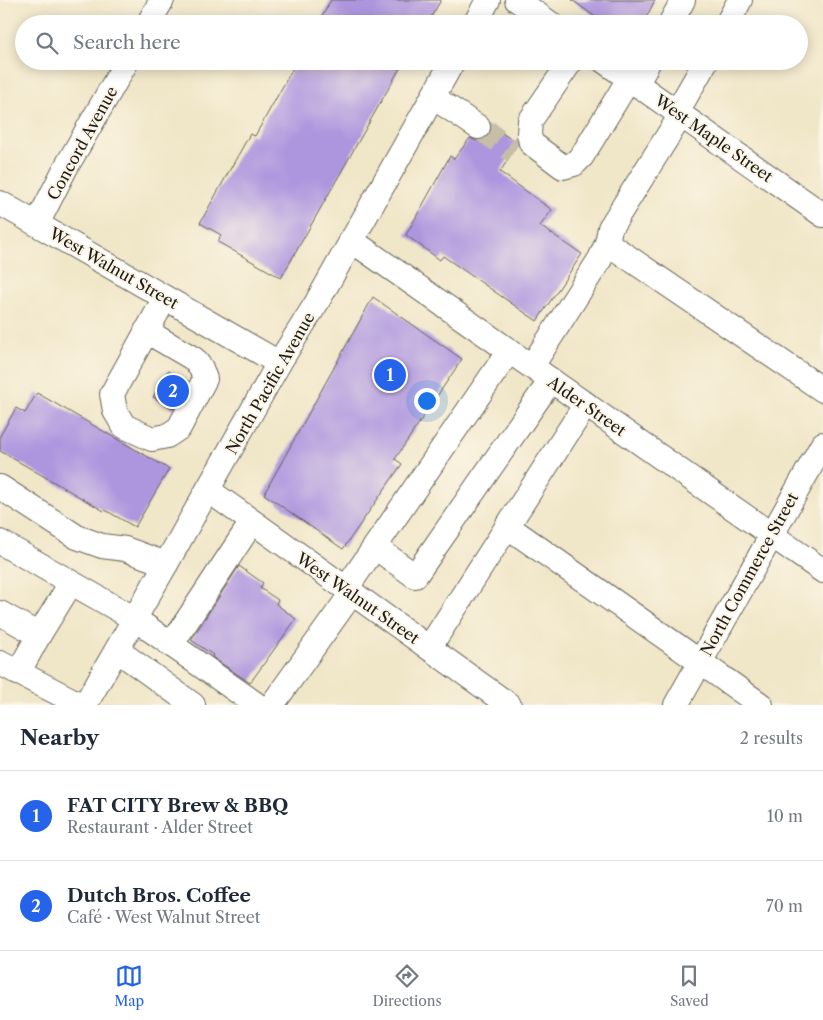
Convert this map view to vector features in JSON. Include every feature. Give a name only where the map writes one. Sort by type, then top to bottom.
[{"type":"street","points":[[153,15],[162,0]]},
{"type":"street","points":[[480,15],[488,0]]},
{"type":"street","points":[[517,0],[538,15]]},
{"type":"street","points":[[675,15],[684,0]]},
{"type":"street","points":[[732,15],[740,0]]},
{"type":"street","name":"Concord Avenue","points":[[37,224],[65,169],[122,70]]},
{"type":"street","name":"North Pacific Avenue","points":[[83,705],[135,619],[279,363],[317,302],[448,70]]},
{"type":"street","points":[[566,70],[530,121],[529,134],[523,147],[563,167],[574,164],[582,156],[642,70]]},
{"type":"street","name":"West Maple Street","points":[[617,70],[823,215]]},
{"type":"street","points":[[532,366],[600,260],[607,243],[610,228],[679,114],[701,70]]},
{"type":"street","points":[[433,97],[478,127]]},
{"type":"street","name":"West Walnut Street","points":[[0,203],[279,363]]},
{"type":"street","name":"Alder Street","points":[[351,240],[823,571]]},
{"type":"street","points":[[607,243],[823,390]]},
{"type":"street","points":[[146,331],[194,359],[202,368],[205,379],[179,428],[167,436],[152,439],[124,426],[115,412],[112,394],[146,331],[165,298]]},
{"type":"street","points":[[272,705],[349,591],[375,547],[509,351]]},
{"type":"street","points":[[375,547],[415,576],[551,380]]},
{"type":"street","points":[[429,648],[586,404]]},
{"type":"street","name":"North Commerce Street","points":[[676,705],[823,444]]},
{"type":"street","points":[[0,488],[77,537],[102,546],[124,549],[166,564]]},
{"type":"street","name":"West Walnut Street","points":[[208,490],[509,705]]},
{"type":"street","points":[[171,644],[252,522]]},
{"type":"street","points":[[507,526],[761,705]]},
{"type":"street","points":[[0,542],[135,619],[257,705]]},
{"type":"street","points":[[71,583],[39,635],[9,668],[83,705]]},
{"type":"street","points":[[0,613],[39,635]]},
{"type":"street","points":[[117,650],[193,705]]},
{"type":"building","points":[[331,0],[441,0],[432,15],[323,15]]},
{"type":"building","points":[[572,0],[655,0],[648,15],[593,15]]},
{"type":"building","points":[[292,70],[399,70],[281,278],[218,242],[221,235],[200,223],[250,134],[255,136]]},
{"type":"building","points":[[491,126],[517,143],[500,172],[552,210],[540,226],[582,254],[537,321],[443,256],[440,260],[406,235],[450,156],[454,159],[470,138],[477,141],[484,139],[490,134]]},
{"type":"building","points":[[373,297],[462,359],[395,459],[402,464],[343,549],[264,494]]},
{"type":"building","points":[[168,371],[188,382],[174,409],[153,397]]},
{"type":"building","points":[[37,393],[169,469],[135,527],[0,451],[0,436],[16,408],[25,413]]},
{"type":"building","points":[[239,566],[263,583],[260,588],[278,600],[276,604],[296,619],[250,683],[191,640]]},
{"type":"tunnel","points":[[478,127],[514,151]]},
{"type":"place","name":"FAT CITY Brew & BBQ","points":[[390,375]]},
{"type":"place","name":"Dutch Bros. Coffee","points":[[173,391]]}]
